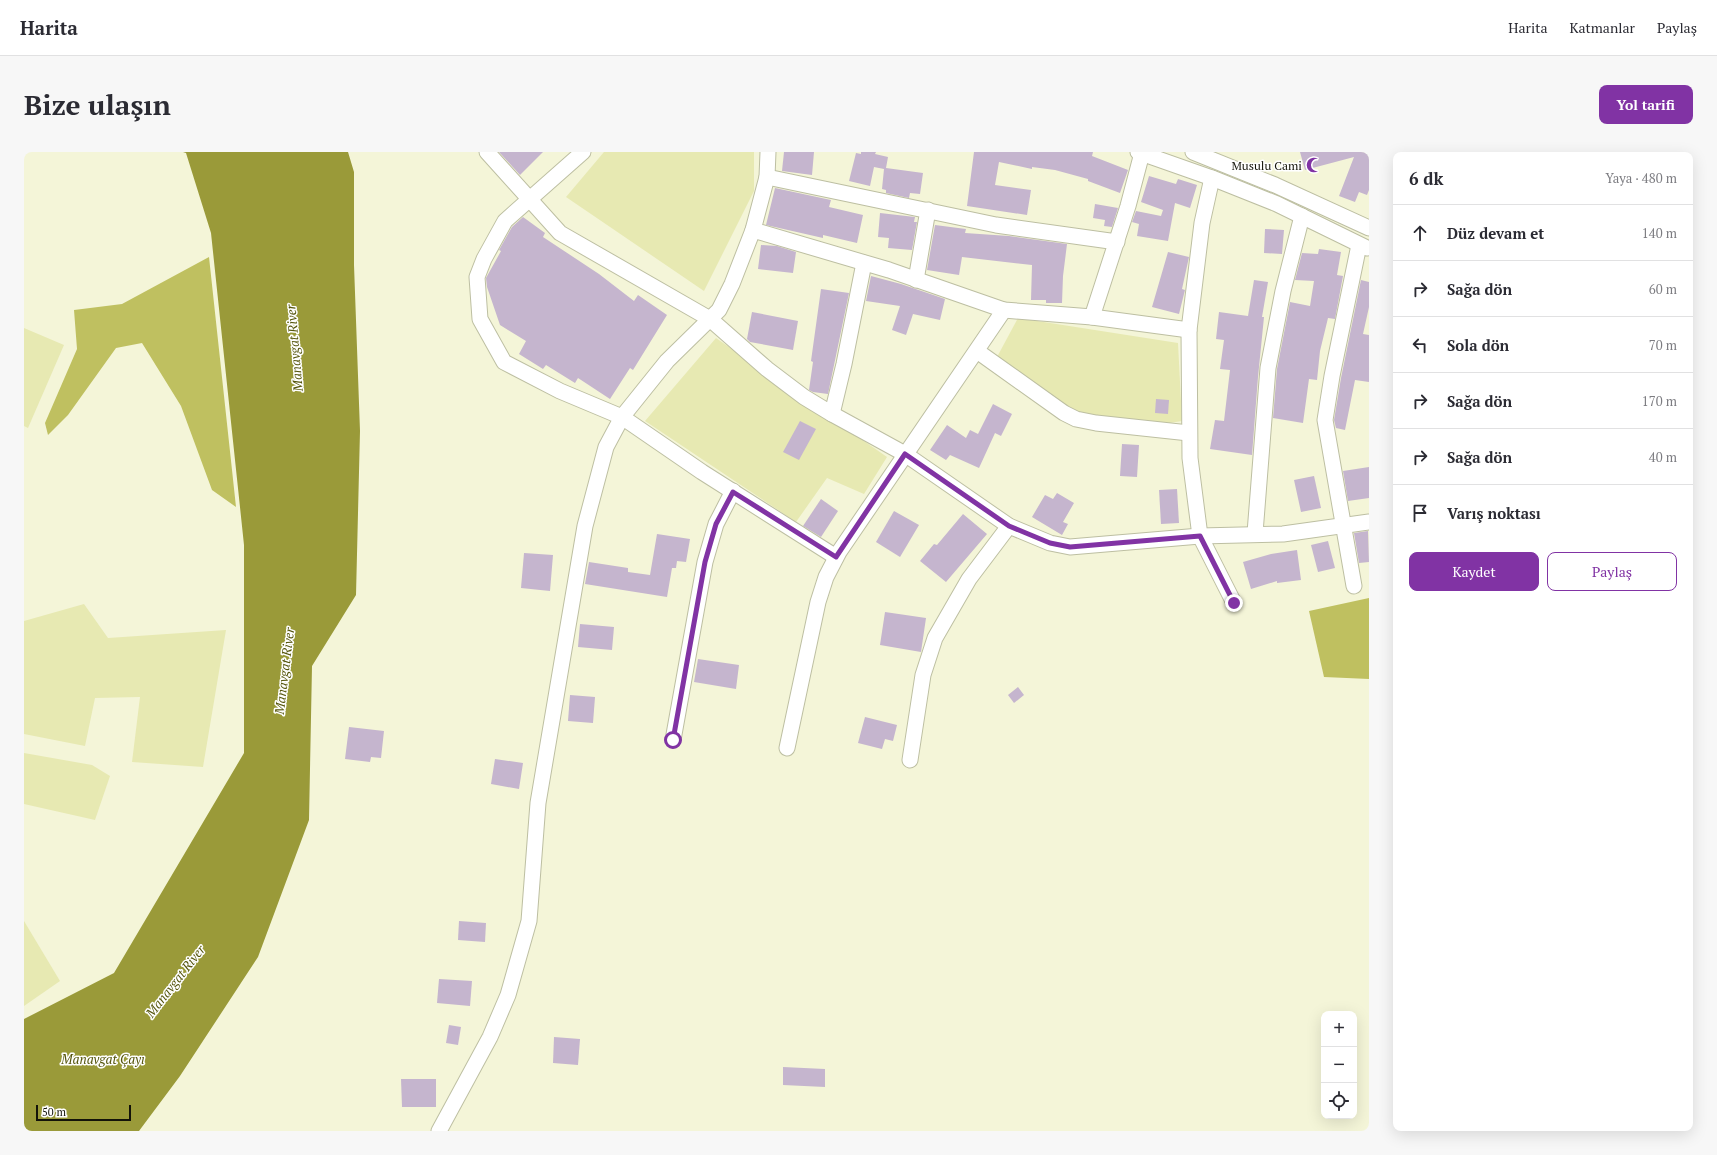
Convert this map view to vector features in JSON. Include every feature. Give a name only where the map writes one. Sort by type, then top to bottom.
[{"type":"street","points":[[487,152],[560,233],[710,319],[779,378],[804,397],[905,454],[1009,526],[1050,543],[1070,547],[1200,536],[1283,534],[1369,522]]},
{"type":"street","points":[[583,152],[504,221],[484,259],[477,277],[480,319],[504,362],[560,391],[622,417],[733,492],[836,557]]},
{"type":"street","points":[[439,1131],[490,1037],[508,995],[529,921],[538,803],[585,526],[606,447],[622,417],[668,361],[719,310],[732,284],[753,230],[767,176],[768,152]]},
{"type":"street","points":[[1193,152],[1275,185],[1369,228]]},
{"type":"street","points":[[1092,317],[1128,206],[1140,153],[1212,178],[1278,204],[1364,247],[1332,376],[1325,420],[1354,586]]},
{"type":"street","points":[[767,176],[996,225],[1116,242]]},
{"type":"street","points":[[1212,178],[1202,224],[1189,330],[1190,458],[1200,536],[1234,603]]},
{"type":"street","points":[[916,280],[928,210]]},
{"type":"street","points":[[1255,534],[1268,368],[1283,291],[1302,216]]},
{"type":"street","points":[[753,230],[864,263],[1004,310],[1092,317],[1189,330]]},
{"type":"street","points":[[832,414],[864,263]]},
{"type":"street","points":[[787,748],[818,602],[826,577],[836,557],[1004,310]]},
{"type":"street","points":[[977,351],[1064,413],[1076,419],[1096,423],[1189,433]]},
{"type":"street","points":[[673,740],[705,562],[716,524],[733,492]]},
{"type":"street","points":[[910,760],[923,675],[935,638],[969,579],[1009,526]]},
{"type":"green space","points":[[604,152],[754,152],[754,191],[704,291],[566,197]]},
{"type":"green space","points":[[1018,318],[1178,343],[1182,421],[1169,423],[1076,414],[997,357]]},
{"type":"green space","points":[[24,328],[64,345],[28,428],[24,426]]},
{"type":"green space","points":[[716,338],[887,457],[864,494],[827,478],[796,522],[645,421]]},
{"type":"green space","points":[[84,604],[108,638],[226,630],[203,767],[132,762],[140,697],[95,698],[85,746],[24,734],[24,621]]},
{"type":"green space","points":[[24,753],[92,765],[110,776],[95,820],[24,804]]},
{"type":"green space","points":[[24,921],[60,981],[24,1006]]},
{"type":"shaded area","points":[[209,257],[236,507],[212,490],[181,406],[142,343],[116,348],[68,415],[48,435],[45,423],[77,349],[74,310],[122,304]]},
{"type":"shaded area","points":[[1369,598],[1369,679],[1324,677],[1309,611]]},
{"type":"water","name":"Manavgat Çayı","points":[[183,152],[348,152],[354,172],[354,265],[360,431],[356,595],[312,666],[309,820],[258,957],[180,1076],[139,1131],[24,1131],[24,1019],[114,973],[244,753],[244,545],[211,233],[186,153]]},
{"type":"building","points":[[499,152],[543,152],[520,175]]},
{"type":"building","points":[[784,152],[814,152],[812,175],[782,171]]},
{"type":"building","points":[[861,152],[876,152],[875,154],[888,157],[886,168],[923,173],[920,194],[910,193],[909,198],[886,193],[886,190],[882,189],[884,169],[874,167],[870,186],[849,181],[856,153],[861,154]]},
{"type":"building","points":[[974,152],[1093,152],[1092,156],[1128,170],[1120,193],[1088,181],[1088,179],[1055,170],[1032,167],[1032,169],[999,162],[995,185],[1031,190],[1027,215],[967,206]]},
{"type":"building","points":[[1300,152],[1369,152],[1369,190],[1367,195],[1359,192],[1355,202],[1339,196],[1354,157],[1305,170]]},
{"type":"building","points":[[1149,176],[1176,184],[1178,179],[1197,185],[1190,208],[1175,203],[1168,241],[1137,236],[1139,224],[1132,222],[1136,211],[1161,216],[1163,210],[1141,202]]},
{"type":"building","points":[[775,188],[831,200],[829,207],[863,215],[857,243],[823,235],[823,238],[766,225]]},
{"type":"building","points":[[1095,204],[1118,208],[1112,227],[1104,226],[1105,220],[1093,218]]},
{"type":"building","points":[[880,213],[915,217],[914,222],[917,222],[912,250],[888,248],[889,238],[878,237]]},
{"type":"building","points":[[523,217],[545,233],[543,237],[599,274],[634,301],[638,295],[667,315],[633,370],[630,368],[610,399],[578,378],[575,383],[546,365],[543,369],[519,354],[526,341],[500,325],[487,287],[486,278],[512,227]]},
{"type":"building","points":[[935,225],[966,229],[965,233],[1009,236],[1067,244],[1063,276],[1062,303],[1046,303],[1046,300],[1031,300],[1032,265],[962,257],[959,275],[927,270]]},
{"type":"building","points":[[1265,229],[1284,230],[1282,254],[1264,253]]},
{"type":"building","points":[[761,245],[777,246],[796,252],[793,273],[758,269]]},
{"type":"building","points":[[1319,249],[1341,252],[1337,275],[1343,276],[1335,319],[1328,318],[1320,351],[1317,380],[1309,379],[1303,423],[1273,418],[1277,369],[1290,302],[1310,306],[1314,281],[1295,280],[1302,253],[1318,254]]},
{"type":"building","points":[[1168,252],[1189,257],[1182,289],[1185,290],[1179,314],[1152,307]]},
{"type":"building","points":[[871,276],[901,284],[945,299],[940,320],[913,314],[906,335],[892,330],[900,306],[866,301]]},
{"type":"building","points":[[1254,280],[1268,282],[1262,317],[1264,317],[1252,455],[1210,449],[1215,420],[1224,421],[1230,370],[1220,369],[1224,340],[1216,339],[1219,312],[1248,316]]},
{"type":"building","points":[[1361,280],[1369,282],[1369,307],[1363,334],[1369,335],[1369,382],[1355,380],[1345,430],[1336,428],[1334,420]]},
{"type":"building","points":[[821,289],[849,293],[828,394],[809,390],[813,362],[811,361]]},
{"type":"building","points":[[752,312],[798,321],[793,350],[750,342],[747,339]]},
{"type":"building","points":[[1156,399],[1169,400],[1168,414],[1155,413]]},
{"type":"building","points":[[993,404],[1012,414],[1001,436],[995,433],[979,468],[950,455],[946,460],[930,450],[947,425],[966,438],[970,430],[978,434]]},
{"type":"building","points":[[800,421],[816,429],[799,460],[783,452]]},
{"type":"building","points":[[1122,444],[1139,445],[1137,477],[1120,476]]},
{"type":"building","points":[[1369,467],[1369,498],[1348,501],[1343,471]]},
{"type":"building","points":[[1314,476],[1321,508],[1301,512],[1294,480]]},
{"type":"building","points":[[1177,489],[1179,523],[1161,524],[1159,490]]},
{"type":"building","points":[[1057,493],[1074,503],[1063,522],[1068,524],[1062,535],[1032,517],[1045,495],[1053,499]]},
{"type":"building","points":[[821,499],[838,511],[821,537],[803,526]]},
{"type":"building","points":[[894,511],[919,525],[900,557],[876,542]]},
{"type":"building","points":[[963,514],[987,534],[946,582],[920,561],[934,544],[937,545]]},
{"type":"building","points":[[1368,531],[1369,562],[1359,563],[1354,533]]},
{"type":"building","points":[[657,534],[690,539],[686,562],[677,561],[676,568],[672,568],[667,597],[585,584],[589,562],[628,568],[628,572],[650,575]]},
{"type":"building","points":[[1328,541],[1335,568],[1318,572],[1311,545]]},
{"type":"building","points":[[1297,550],[1301,580],[1277,583],[1277,581],[1251,589],[1243,562],[1271,554]]},
{"type":"building","points":[[524,553],[553,555],[550,591],[521,588]]},
{"type":"building","points":[[885,612],[926,618],[921,652],[880,645]]},
{"type":"building","points":[[580,624],[614,627],[612,650],[578,647]]},
{"type":"building","points":[[698,659],[739,665],[736,689],[694,682]]},
{"type":"building","points":[[1018,687],[1024,695],[1014,703],[1008,695]]},
{"type":"building","points":[[570,695],[595,697],[593,723],[568,721]]},
{"type":"building","points":[[865,717],[897,725],[893,741],[885,739],[882,749],[858,743]]},
{"type":"building","points":[[349,727],[384,731],[381,758],[371,757],[370,762],[345,759]]},
{"type":"building","points":[[495,759],[523,763],[519,789],[491,784]]},
{"type":"building","points":[[459,921],[486,923],[485,942],[458,940]]},
{"type":"building","points":[[439,979],[472,981],[470,1006],[437,1003]]},
{"type":"building","points":[[449,1025],[461,1027],[458,1045],[446,1043]]},
{"type":"building","points":[[554,1037],[580,1039],[578,1065],[553,1063]]},
{"type":"building","points":[[783,1067],[825,1069],[825,1087],[783,1085]]},
{"type":"building","points":[[401,1079],[436,1079],[436,1107],[402,1107]]},
{"type":"place","name":"Musulu Cami","points":[[1314,165]]},
{"type":"route","points":[[673,740],[705,562],[716,524],[733,492],[836,557],[905,454],[1009,526],[1050,543],[1070,547],[1200,536],[1234,603]]},
{"type":"water label","name":"Manavgat River","points":[[294,348]]},
{"type":"water label","name":"Manavgat River","points":[[284,671]]},
{"type":"water label","name":"Manavgat River","points":[[175,981]]}]
